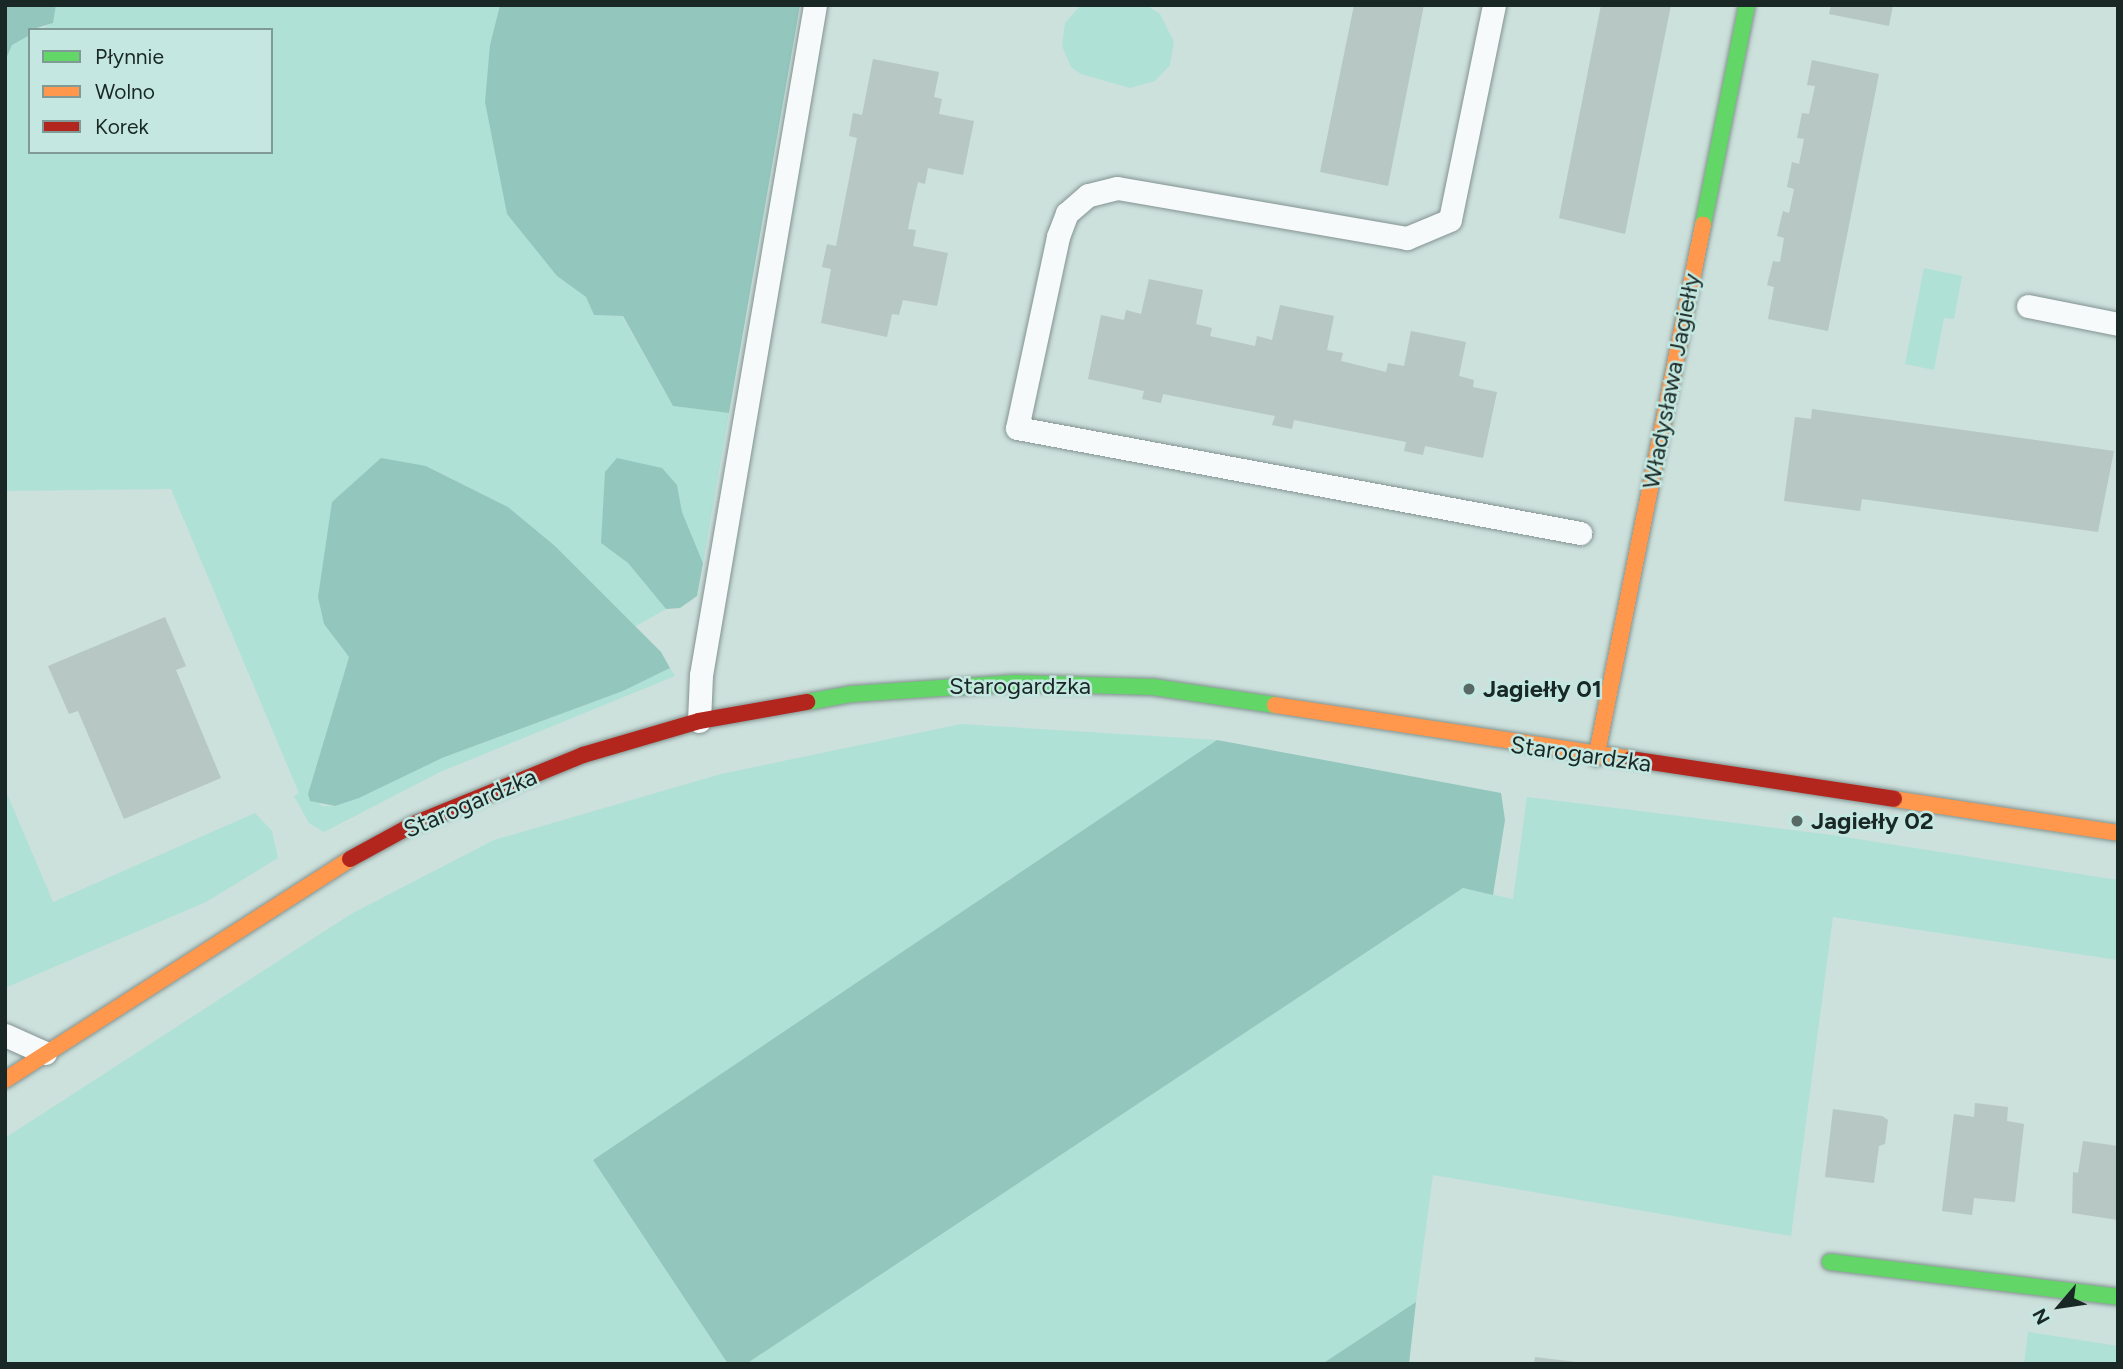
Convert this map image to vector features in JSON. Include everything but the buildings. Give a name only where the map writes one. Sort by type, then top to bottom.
[{"type":"main road","name":"Władysława Jagiełły","points":[[1596,758],[1747,5]]},
{"type":"main road","name":"Starogardzka","points":[[5,1080],[317,877],[414,824],[583,755],[699,721],[839,696],[943,686],[1015,683],[1153,687],[1596,758],[1826,786],[2118,833]]},
{"type":"main road","points":[[1830,1262],[2118,1297]]},
{"type":"lane","points":[[699,721],[701,675],[815,5]]},
{"type":"lane","points":[[1494,5],[1450,220],[1407,238],[1117,188],[1088,195],[1067,213],[1058,236],[1017,428],[1580,533]]},
{"type":"lane","points":[[2028,306],[2118,324]]},
{"type":"lane","points":[[5,1035],[45,1053]]},
{"type":"green space","points":[[5,5],[56,5],[53,23],[28,28],[28,36],[12,45],[5,61]]},
{"type":"green space","points":[[56,5],[500,5],[490,45],[557,276],[586,297],[594,315],[622,316],[673,406],[729,413],[703,563],[682,512],[677,485],[604,525],[601,543],[628,563],[666,609],[634,627],[555,546],[508,507],[427,466],[324,624],[349,657],[308,794],[322,806],[335,806],[442,758],[623,691],[670,668],[675,676],[440,772],[324,832],[309,823],[294,796],[299,793],[171,489],[5,491],[5,61],[12,45],[28,36],[28,154],[273,154],[273,28],[43,28],[53,22]]},
{"type":"green space","points":[[500,5],[800,5],[729,413],[673,406],[623,316],[594,315],[586,297],[557,276],[507,214],[485,102],[490,45]]},
{"type":"green space","points":[[1081,5],[1146,5],[1160,14],[1174,42],[1170,65],[1155,81],[1130,88],[1081,74],[1071,67],[1062,46],[1065,23]]},
{"type":"green space","points":[[1924,268],[1962,276],[1954,319],[1944,318],[1934,370],[1905,364]]},
{"type":"green space","points":[[381,458],[426,466],[508,507],[555,546],[661,652],[670,668],[623,691],[442,758],[359,798],[335,806],[310,801],[308,794],[349,657],[324,624],[318,597],[332,502]]},
{"type":"green space","points":[[617,458],[662,468],[677,485],[682,512],[703,563],[697,596],[680,608],[666,609],[628,563],[601,543],[605,472]]},
{"type":"green space","points":[[961,724],[1217,740],[593,1160],[728,1364],[5,1364],[5,1138],[351,914],[494,840],[721,774]]},
{"type":"green space","points":[[1217,740],[1501,793],[1505,820],[1493,895],[1463,888],[746,1364],[728,1364],[593,1160]]},
{"type":"green space","points":[[5,789],[53,902],[255,813],[272,831],[278,858],[206,902],[5,988]]},
{"type":"green space","points":[[1527,797],[1832,835],[2118,880],[2118,960],[1833,917],[1791,1236],[1433,1175],[1416,1302],[1322,1364],[746,1364],[1463,888],[1513,899]]},
{"type":"green space","points":[[1416,1302],[1409,1364],[1322,1364]]},
{"type":"green space","points":[[2028,1332],[2118,1346],[2118,1364],[2024,1364]]},
{"type":"traffic: fast","points":[[1703,225],[1747,5]]},
{"type":"traffic: fast","points":[[807,702],[852,694],[1015,683],[1153,687],[1275,705]]},
{"type":"traffic: fast","points":[[1830,1262],[2118,1297]]},
{"type":"traffic: slow","points":[[1596,758],[1703,225]]},
{"type":"traffic: slow","points":[[1275,705],[1631,759]]},
{"type":"traffic: slow","points":[[1894,799],[2118,833]]},
{"type":"traffic: slow","points":[[5,1080],[350,859]]},
{"type":"traffic: jam","points":[[350,859],[414,824],[583,755],[699,721],[807,702]]},
{"type":"traffic: jam","points":[[1631,759],[1894,799]]},
{"type":"place","name":"Jagiełły 01","points":[[1469,689]]},
{"type":"place","name":"Jagiełły 02","points":[[1797,821]]}]
